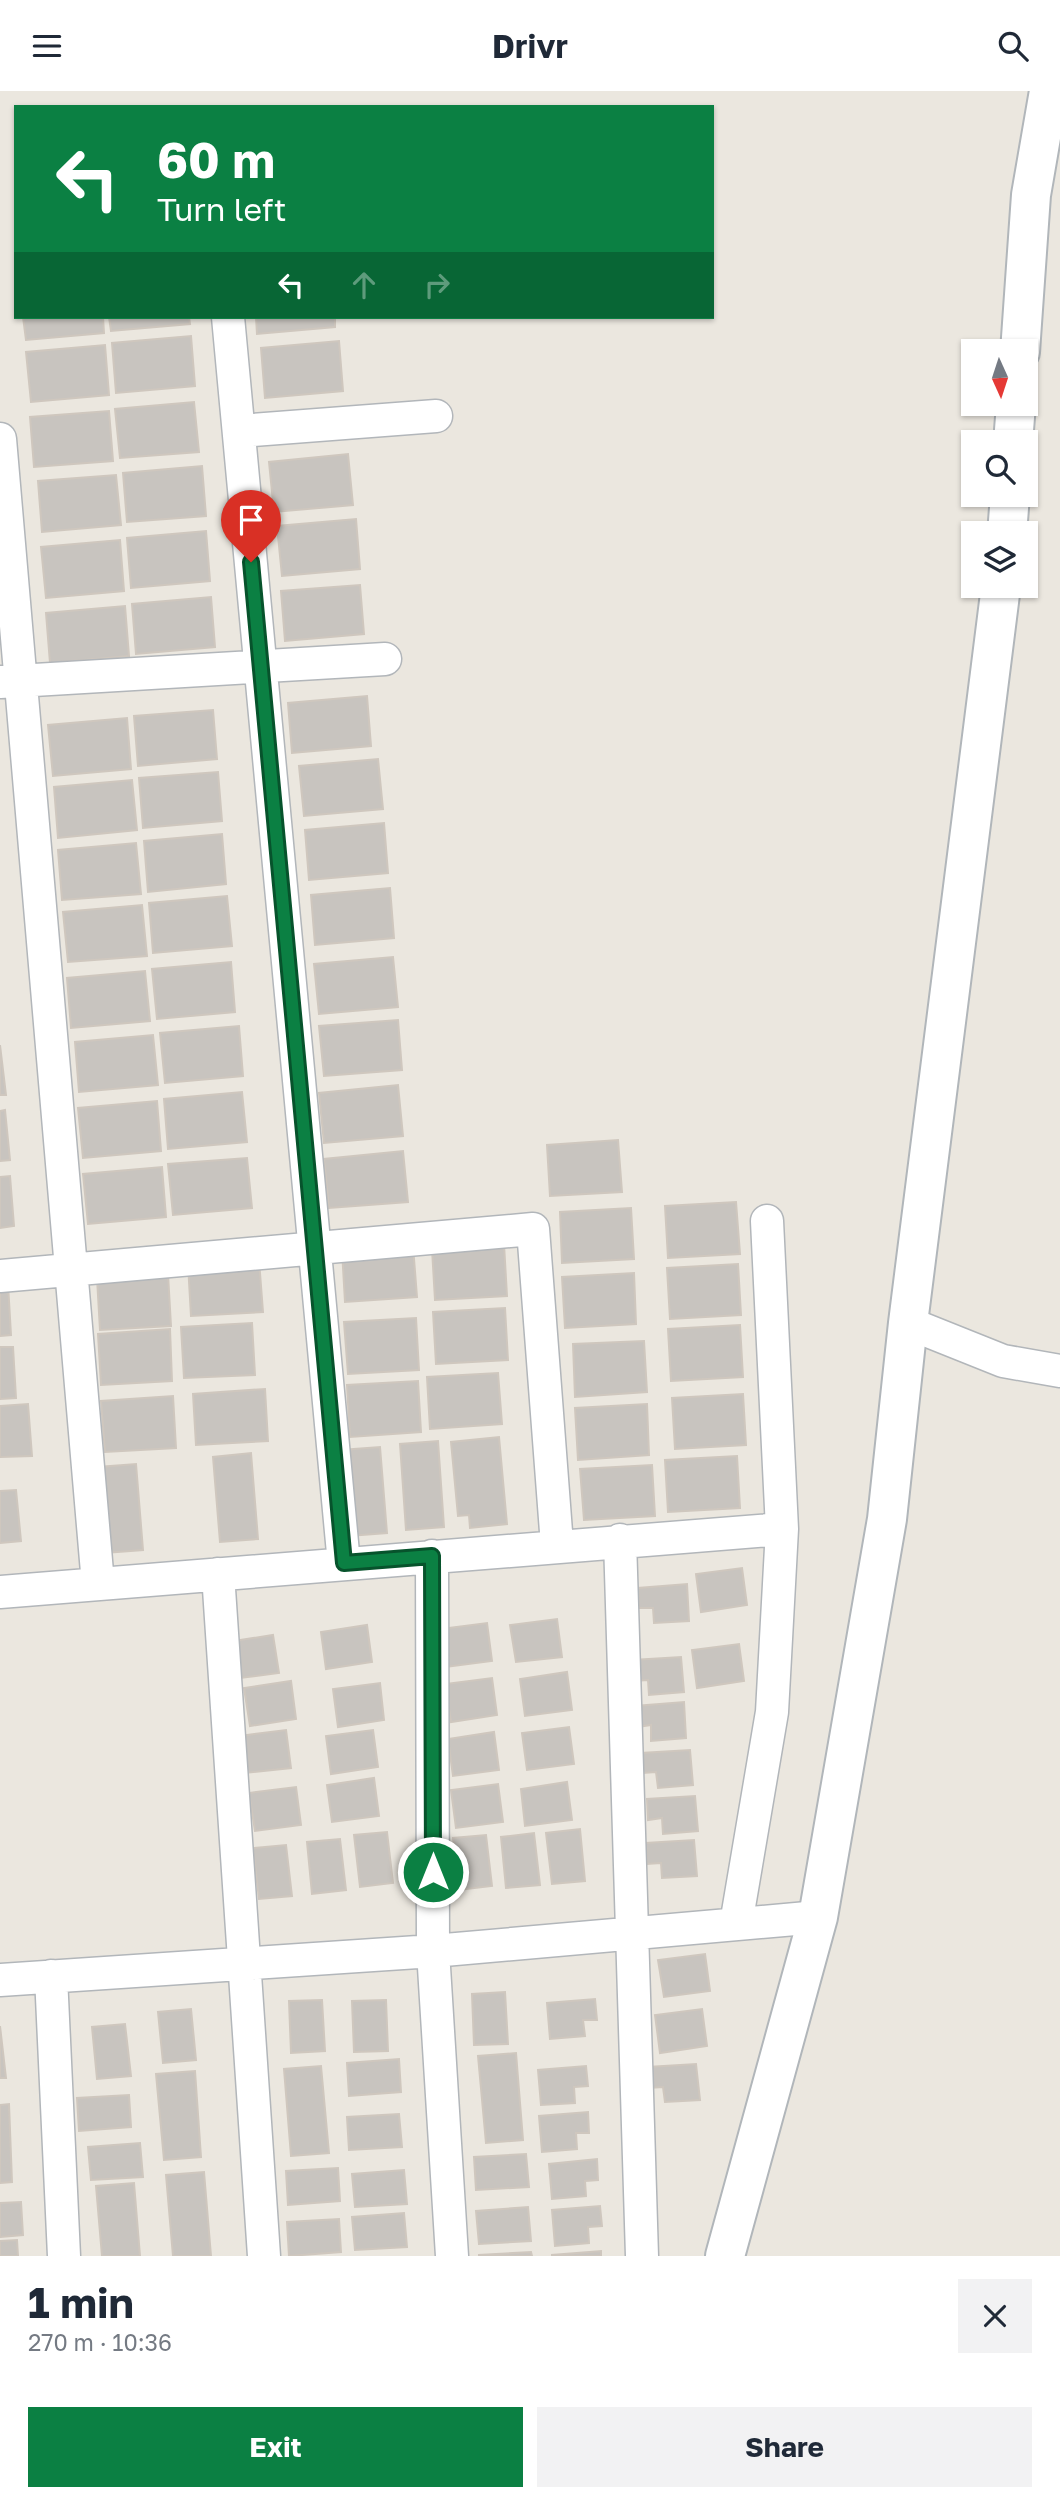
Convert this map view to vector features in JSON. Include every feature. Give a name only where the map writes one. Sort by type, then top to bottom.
[{"type":"main road","points":[[1021,339],[1031,195],[1049,91]]},
{"type":"main road","points":[[725,2256],[818,1917],[887,1519],[908,1323],[999,598]]},
{"type":"street","points":[[228,319],[344,1563]]},
{"type":"street","points":[[239,432],[436,416]]},
{"type":"street","points":[[0,439],[10,681],[71,1270],[97,1584]]},
{"type":"street","points":[[10,681],[385,659]]},
{"type":"street","points":[[736,1924],[772,1712],[782,1529],[766,1221]]},
{"type":"street","points":[[0,1276],[533,1229],[557,1545]]},
{"type":"street","points":[[908,1323],[1003,1361],[1060,1371]]},
{"type":"street","points":[[0,1592],[557,1545],[782,1529]]},
{"type":"street","points":[[620,1540],[642,2256]]},
{"type":"street","points":[[432,1556],[433,1951],[452,2256]]},
{"type":"street","points":[[218,1574],[264,2256]]},
{"type":"street","points":[[0,1980],[244,1961],[433,1951],[818,1917]]},
{"type":"street","points":[[51,1976],[64,2256]]},
{"type":"building","points":[[23,319],[103,319],[104,333],[26,340]]},
{"type":"building","points":[[109,319],[189,319],[190,324],[111,331]]},
{"type":"building","points":[[256,319],[335,319],[335,327],[257,334]]},
{"type":"building","points":[[191,336],[195,386],[116,393],[112,343]]},
{"type":"building","points":[[339,341],[343,391],[265,398],[261,348]]},
{"type":"building","points":[[105,345],[109,395],[31,402],[26,352]]},
{"type":"building","points":[[194,402],[199,452],[120,458],[115,409]]},
{"type":"building","points":[[109,411],[113,461],[34,467],[30,417]]},
{"type":"building","points":[[348,454],[353,505],[274,512],[269,462]]},
{"type":"building","points":[[202,466],[206,516],[127,522],[123,473]]},
{"type":"building","points":[[116,475],[121,525],[42,532],[38,481]]},
{"type":"building","points":[[356,519],[360,569],[282,576],[277,526]]},
{"type":"building","points":[[206,531],[210,581],[131,588],[127,538]]},
{"type":"building","points":[[120,540],[124,591],[46,598],[41,547]]},
{"type":"building","points":[[360,585],[364,634],[285,641],[281,591]]},
{"type":"building","points":[[211,597],[215,647],[136,654],[132,604]]},
{"type":"building","points":[[125,606],[129,656],[50,663],[46,613]]},
{"type":"building","points":[[367,696],[371,746],[292,753],[288,703]]},
{"type":"building","points":[[213,710],[217,759],[138,766],[134,716]]},
{"type":"building","points":[[127,718],[131,769],[53,776],[48,725]]},
{"type":"building","points":[[378,759],[383,809],[304,816],[299,766]]},
{"type":"building","points":[[218,772],[222,821],[143,828],[139,778]]},
{"type":"building","points":[[132,780],[137,830],[58,838],[54,787]]},
{"type":"building","points":[[384,823],[388,873],[309,880],[305,830]]},
{"type":"building","points":[[222,834],[226,884],[148,892],[144,841]]},
{"type":"building","points":[[136,843],[141,894],[62,900],[58,850]]},
{"type":"building","points":[[390,888],[394,938],[315,945],[311,895]]},
{"type":"building","points":[[227,896],[232,946],[153,953],[149,903]]},
{"type":"building","points":[[142,905],[147,956],[68,962],[63,912]]},
{"type":"building","points":[[393,957],[398,1007],[319,1014],[314,964]]},
{"type":"building","points":[[231,962],[235,1012],[157,1019],[152,969]]},
{"type":"building","points":[[145,971],[150,1021],[71,1028],[67,978]]},
{"type":"building","points":[[398,1020],[402,1070],[324,1076],[319,1026]]},
{"type":"building","points":[[239,1026],[243,1076],[165,1083],[160,1033]]},
{"type":"building","points":[[153,1035],[158,1085],[79,1092],[75,1042]]},
{"type":"building","points":[[0,1045],[6,1095],[0,1095]]},
{"type":"building","points":[[398,1085],[403,1136],[324,1143],[319,1093]]},
{"type":"building","points":[[242,1092],[247,1142],[168,1149],[164,1099]]},
{"type":"building","points":[[157,1101],[161,1151],[83,1158],[78,1108]]},
{"type":"building","points":[[5,1110],[10,1160],[0,1161],[0,1111]]},
{"type":"building","points":[[618,1140],[622,1192],[550,1196],[547,1145]]},
{"type":"building","points":[[403,1151],[408,1202],[329,1208],[324,1159]]},
{"type":"building","points":[[247,1158],[252,1208],[173,1215],[168,1164]]},
{"type":"building","points":[[162,1167],[166,1217],[88,1224],[83,1174]]},
{"type":"building","points":[[10,1176],[14,1226],[0,1228],[0,1177]]},
{"type":"building","points":[[736,1202],[740,1254],[668,1258],[665,1206]]},
{"type":"building","points":[[631,1208],[634,1259],[562,1263],[560,1212]]},
{"type":"building","points":[[504,1244],[507,1296],[435,1300],[432,1249]]},
{"type":"building","points":[[413,1246],[417,1297],[345,1302],[342,1250]]},
{"type":"building","points":[[259,1260],[263,1312],[191,1316],[188,1264]]},
{"type":"building","points":[[738,1264],[741,1315],[670,1319],[667,1268]]},
{"type":"building","points":[[634,1273],[636,1324],[565,1328],[562,1277]]},
{"type":"building","points":[[168,1274],[171,1326],[100,1330],[97,1278]]},
{"type":"building","points":[[0,1284],[8,1284],[11,1335],[0,1336]]},
{"type":"building","points":[[505,1308],[508,1360],[436,1364],[433,1312]]},
{"type":"building","points":[[416,1318],[419,1370],[348,1374],[344,1322]]},
{"type":"building","points":[[252,1323],[255,1375],[184,1378],[181,1327]]},
{"type":"building","points":[[740,1325],[743,1377],[671,1381],[668,1329]]},
{"type":"building","points":[[170,1329],[172,1381],[101,1385],[98,1334]]},
{"type":"building","points":[[644,1341],[647,1392],[575,1397],[573,1344]]},
{"type":"building","points":[[0,1347],[13,1347],[16,1398],[0,1399]]},
{"type":"building","points":[[498,1373],[502,1424],[430,1429],[427,1377]]},
{"type":"building","points":[[418,1381],[421,1432],[350,1437],[347,1385]]},
{"type":"building","points":[[265,1389],[268,1441],[196,1445],[193,1394]]},
{"type":"building","points":[[743,1394],[746,1445],[675,1449],[672,1398]]},
{"type":"building","points":[[173,1396],[176,1448],[105,1452],[101,1401]]},
{"type":"building","points":[[28,1404],[32,1456],[0,1457],[0,1406]]},
{"type":"building","points":[[647,1404],[649,1455],[578,1460],[575,1408]]},
{"type":"building","points":[[499,1437],[507,1524],[470,1528],[469,1515],[458,1516],[451,1442]]},
{"type":"building","points":[[438,1441],[444,1527],[406,1530],[400,1444]]},
{"type":"building","points":[[380,1447],[387,1533],[349,1536],[341,1450]]},
{"type":"building","points":[[251,1453],[258,1539],[220,1542],[213,1457]]},
{"type":"building","points":[[737,1456],[740,1508],[668,1512],[665,1460]]},
{"type":"building","points":[[136,1464],[143,1550],[105,1553],[98,1467]]},
{"type":"building","points":[[652,1465],[655,1516],[584,1520],[580,1469]]},
{"type":"building","points":[[16,1490],[21,1541],[0,1543],[0,1491]]},
{"type":"building","points":[[742,1568],[747,1605],[701,1612],[696,1574]]},
{"type":"building","points":[[687,1584],[689,1621],[654,1623],[653,1608],[639,1608],[638,1588]]},
{"type":"building","points":[[557,1619],[562,1657],[516,1662],[510,1625]]},
{"type":"building","points":[[487,1623],[492,1661],[446,1667],[440,1629]]},
{"type":"building","points":[[367,1625],[372,1662],[326,1669],[321,1632]]},
{"type":"building","points":[[273,1635],[279,1673],[232,1679],[227,1642]]},
{"type":"building","points":[[739,1644],[744,1681],[697,1688],[692,1650]]},
{"type":"building","points":[[681,1657],[684,1692],[649,1695],[648,1680],[634,1681],[633,1660]]},
{"type":"building","points":[[567,1672],[572,1710],[525,1716],[520,1679]]},
{"type":"building","points":[[492,1678],[497,1715],[451,1722],[445,1684]]},
{"type":"building","points":[[291,1681],[296,1719],[250,1726],[244,1688]]},
{"type":"building","points":[[380,1683],[384,1720],[338,1727],[333,1689]]},
{"type":"building","points":[[684,1702],[686,1738],[651,1741],[651,1725],[637,1727],[635,1706]]},
{"type":"building","points":[[569,1727],[574,1764],[527,1770],[522,1733]]},
{"type":"building","points":[[286,1730],[291,1768],[245,1773],[239,1736]]},
{"type":"building","points":[[373,1730],[378,1767],[331,1774],[326,1736]]},
{"type":"building","points":[[494,1732],[499,1770],[453,1776],[448,1739]]},
{"type":"building","points":[[690,1750],[693,1785],[658,1788],[656,1772],[643,1773],[641,1753]]},
{"type":"building","points":[[374,1778],[379,1816],[332,1822],[327,1785]]},
{"type":"building","points":[[567,1782],[572,1820],[525,1826],[521,1789]]},
{"type":"building","points":[[498,1784],[503,1822],[456,1828],[451,1790]]},
{"type":"building","points":[[296,1787],[301,1825],[255,1831],[249,1793]]},
{"type":"building","points":[[695,1796],[698,1831],[663,1834],[662,1818],[648,1820],[647,1799]]},
{"type":"building","points":[[580,1829],[585,1881],[552,1884],[546,1833]]},
{"type":"building","points":[[387,1832],[393,1883],[360,1887],[354,1835]]},
{"type":"building","points":[[534,1833],[540,1885],[506,1888],[501,1837]]},
{"type":"building","points":[[486,1835],[492,1886],[459,1890],[453,1838]]},
{"type":"building","points":[[340,1839],[346,1890],[312,1894],[307,1842]]},
{"type":"building","points":[[694,1840],[697,1876],[662,1878],[661,1863],[647,1864],[646,1843]]},
{"type":"building","points":[[286,1845],[292,1896],[259,1899],[253,1848]]},
{"type":"building","points":[[705,1954],[710,1991],[664,1997],[658,1960]]},
{"type":"building","points":[[505,1992],[508,2044],[474,2045],[472,1994]]},
{"type":"building","points":[[595,1999],[597,2020],[583,2020],[585,2036],[550,2039],[547,2003]]},
{"type":"building","points":[[322,2000],[325,2051],[291,2053],[289,2001]]},
{"type":"building","points":[[386,2000],[388,2051],[354,2052],[352,2001]]},
{"type":"building","points":[[191,2009],[196,2060],[163,2063],[158,2012]]},
{"type":"building","points":[[702,2009],[707,2046],[660,2053],[655,2015]]},
{"type":"building","points":[[125,2024],[131,2076],[97,2079],[92,2027]]},
{"type":"building","points":[[0,2026],[6,2078],[0,2078]]},
{"type":"building","points":[[516,2053],[523,2140],[486,2143],[478,2056]]},
{"type":"building","points":[[399,2059],[401,2092],[349,2096],[347,2063]]},
{"type":"building","points":[[696,2064],[700,2100],[665,2102],[663,2087],[649,2088],[648,2067]]},
{"type":"building","points":[[321,2066],[329,2153],[291,2156],[284,2069]]},
{"type":"building","points":[[586,2066],[588,2086],[574,2087],[575,2103],[541,2105],[538,2070]]},
{"type":"building","points":[[195,2071],[201,2157],[164,2160],[156,2074]]},
{"type":"building","points":[[129,2095],[131,2127],[79,2131],[77,2098]]},
{"type":"building","points":[[9,2104],[12,2182],[0,2183],[0,2105]]},
{"type":"building","points":[[588,2112],[589,2133],[576,2133],[577,2149],[542,2152],[539,2116]]},
{"type":"building","points":[[399,2114],[402,2147],[349,2150],[347,2117]]},
{"type":"building","points":[[140,2143],[143,2177],[91,2180],[88,2147]]},
{"type":"building","points":[[526,2154],[529,2187],[476,2190],[474,2157]]},
{"type":"building","points":[[597,2159],[598,2180],[585,2181],[586,2196],[552,2199],[549,2164]]},
{"type":"building","points":[[338,2168],[340,2201],[288,2205],[286,2171]]},
{"type":"building","points":[[404,2170],[407,2204],[355,2207],[352,2174]]},
{"type":"building","points":[[204,2172],[211,2256],[173,2256],[166,2175]]},
{"type":"building","points":[[134,2183],[140,2256],[102,2256],[96,2186]]},
{"type":"building","points":[[21,2202],[23,2235],[0,2237],[0,2203]]},
{"type":"building","points":[[600,2206],[602,2226],[588,2227],[589,2243],[555,2246],[552,2210]]},
{"type":"building","points":[[528,2207],[531,2241],[479,2244],[476,2211]]},
{"type":"building","points":[[404,2213],[407,2247],[355,2250],[352,2217]]},
{"type":"building","points":[[339,2219],[341,2252],[289,2256],[287,2222]]},
{"type":"building","points":[[17,2240],[18,2256],[0,2256],[0,2241]]},
{"type":"building","points":[[601,2251],[601,2256],[552,2256],[552,2255]]},
{"type":"building","points":[[531,2252],[532,2256],[479,2256],[479,2255]]},
{"type":"route","points":[[251,562],[344,1563],[432,1556],[433,1872]]}]
